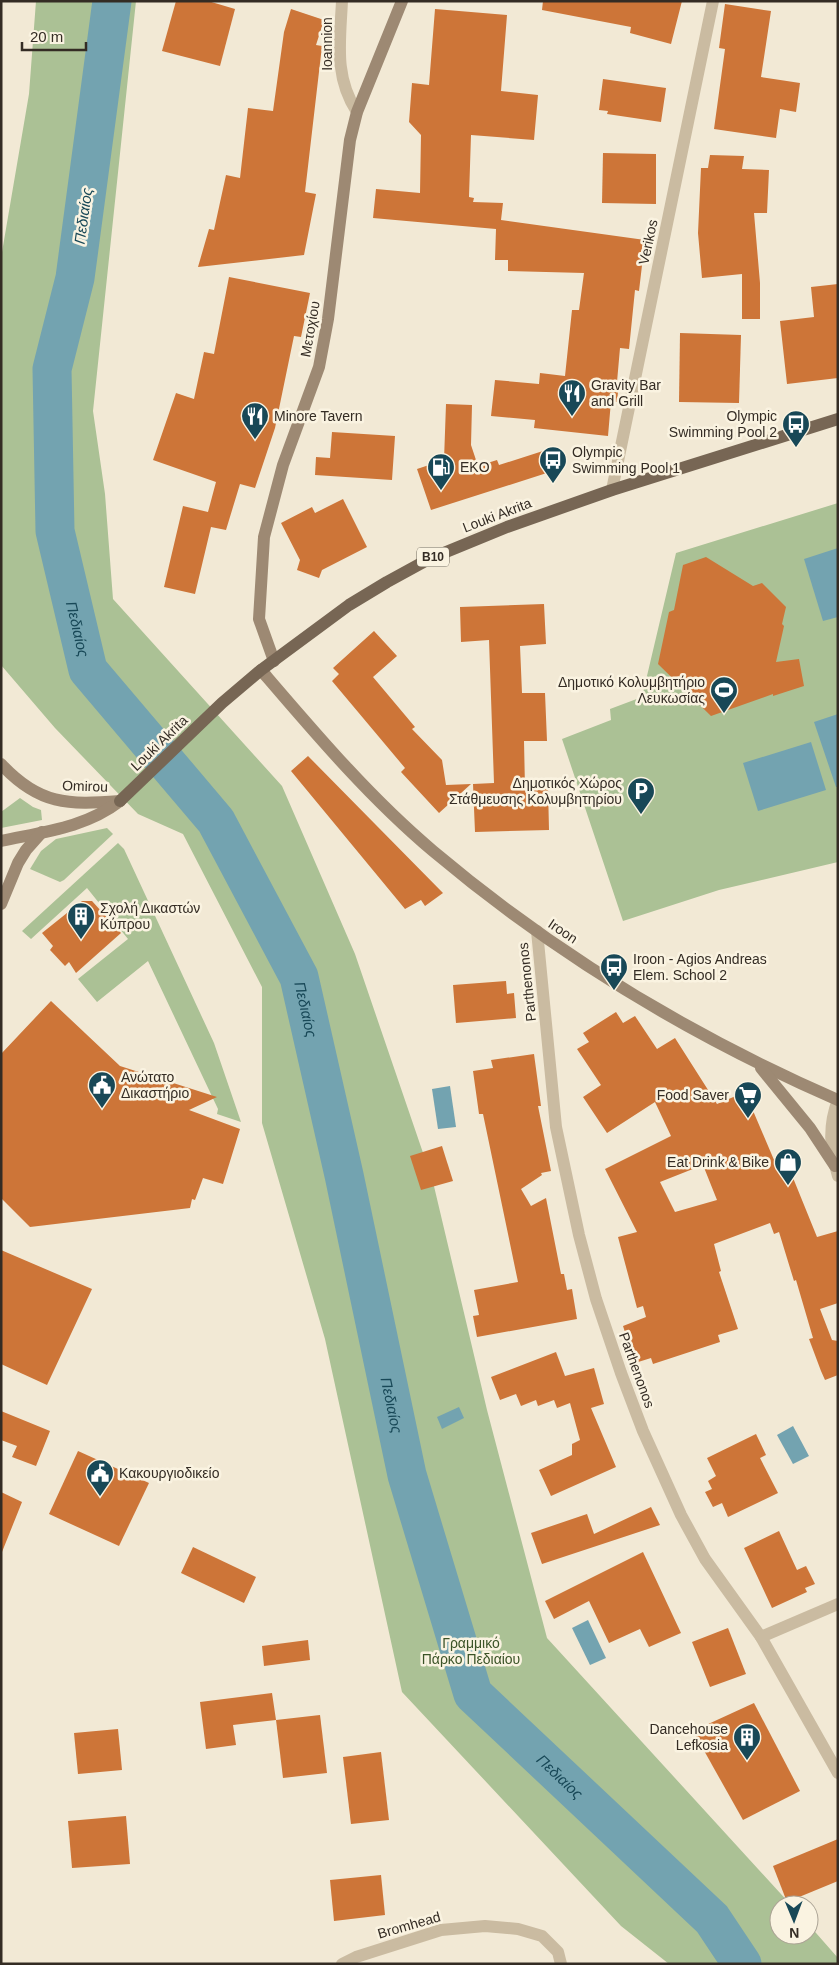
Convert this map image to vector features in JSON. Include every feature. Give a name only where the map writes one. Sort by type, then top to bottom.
[{"type":"main road","name":"Μετοχίου","points":[[274,661],[259,619],[264,536],[283,465],[319,367],[328,319],[350,140],[357,112],[402,1]]},
{"type":"main road","name":"Louki Akrita","points":[[121,800],[222,703],[261,670],[349,605],[430,559],[507,527],[612,490],[838,418]]},
{"type":"main road","name":"Iroon","points":[[261,670],[323,744],[378,801],[432,851],[537,931],[636,995],[758,1064],[838,1100]]},
{"type":"main road","name":"Omirou","points":[[1,764],[33,792],[61,802],[77,803],[121,800]]},
{"type":"main road","points":[[1,841],[61,829],[92,818],[121,800]]},
{"type":"main road","points":[[1,904],[18,863],[26,850],[42,832]]},
{"type":"main road","points":[[758,1064],[797,1110],[836,1171]]},
{"type":"main road","points":[[836,1171],[838,1150]]},
{"type":"street","name":"Ioannion","points":[[342,1],[340,66],[348,98],[357,112]]},
{"type":"street","name":"Verikos","points":[[612,490],[713,1]]},
{"type":"street","name":"Parthenonos","points":[[537,931],[556,1127],[578,1235],[596,1299],[642,1431],[681,1515],[705,1559],[761,1637],[838,1773]]},
{"type":"street","name":"Iroon","points":[[836,1171],[830,1135],[833,1113],[838,1100]]},
{"type":"street","points":[[761,1637],[838,1604]]},
{"type":"street","name":"Bromhead","points":[[342,1964],[356,1956],[441,1930],[484,1926],[518,1929],[542,1936],[558,1952],[561,1964]]},
{"type":"green space","name":"Γραμμικό Πάρκο Πεδιαίου","points":[[36,1],[136,1],[93,411],[105,494],[113,599],[282,786],[355,954],[433,1182],[487,1410],[547,1638],[782,1895],[769,1895],[769,1945],[819,1945],[819,1936],[838,1958],[838,1964],[669,1964],[621,1926],[402,1692],[325,1339],[262,1123],[262,987],[183,834],[138,814],[55,728],[1,665],[1,258],[29,94]]},
{"type":"green space","name":"Δημοτικό Κολυμβητήριο Λευκωσίας","points":[[838,503],[838,862],[719,890],[623,921],[562,739],[611,720],[610,709],[642,697],[676,553]]},
{"type":"green space","points":[[20,798],[41,810],[42,820],[1,828],[1,812]]},
{"type":"green space","points":[[107,828],[113,834],[64,880],[60,882],[30,869],[41,851],[56,839]]},
{"type":"green space","points":[[118,843],[124,849],[214,1043],[241,1122],[217,1114],[218,1109],[148,961],[97,1002],[78,979],[128,939],[87,888],[31,939],[22,931]]},
{"type":"water","points":[[838,548],[838,617],[823,621],[804,559]]},
{"type":"water","points":[[838,714],[838,787],[836,787],[814,722]]},
{"type":"water","points":[[811,742],[826,790],[758,811],[743,763]]},
{"type":"water","points":[[450,1086],[456,1127],[438,1129],[432,1089]]},
{"type":"water","points":[[459,1407],[464,1418],[442,1429],[437,1417]]},
{"type":"water","points":[[793,1426],[809,1456],[793,1464],[777,1435]]},
{"type":"water","points":[[588,1620],[606,1658],[590,1665],[572,1628]]},
{"type":"building","points":[[176,1],[208,1],[235,9],[220,66],[162,51]]},
{"type":"building","points":[[543,1],[682,1],[671,44],[630,33],[631,27],[542,10]]},
{"type":"building","points":[[725,4],[771,11],[761,77],[800,83],[796,112],[780,109],[776,138],[714,129],[725,49],[719,48]]},
{"type":"building","points":[[291,9],[324,20],[316,45],[322,46],[305,192],[316,194],[304,255],[198,267],[209,229],[214,230],[226,175],[240,178],[248,108],[273,111],[284,32]]},
{"type":"building","points":[[435,9],[507,15],[501,91],[538,95],[534,140],[471,135],[469,197],[474,198],[473,202],[503,203],[501,220],[645,240],[639,291],[635,290],[629,349],[620,348],[617,402],[611,401],[608,436],[534,428],[535,420],[491,416],[495,380],[539,384],[540,373],[565,376],[572,310],[579,310],[584,273],[508,271],[508,260],[495,260],[496,229],[373,218],[376,189],[420,193],[421,135],[409,122],[412,83],[429,85]]},
{"type":"building","points":[[603,79],[666,88],[661,122],[607,114],[608,111],[599,110]]},
{"type":"building","points":[[603,153],[656,154],[656,204],[602,203]]},
{"type":"building","points":[[710,155],[744,156],[742,169],[769,170],[767,213],[754,213],[760,283],[760,319],[742,319],[742,274],[702,278],[698,233],[701,168],[708,168]]},
{"type":"building","points":[[229,277],[310,293],[301,337],[294,336],[275,428],[255,488],[240,484],[226,530],[211,527],[195,594],[164,587],[183,506],[208,512],[216,482],[153,460],[176,393],[194,399],[204,352],[214,354]]},
{"type":"building","points":[[838,284],[838,378],[787,384],[780,321],[814,317],[811,287]]},
{"type":"building","points":[[680,333],[741,335],[739,403],[679,402]]},
{"type":"building","points":[[446,404],[472,405],[471,445],[478,466],[497,460],[499,465],[546,450],[553,471],[431,510],[417,469],[444,460]]},
{"type":"building","points":[[332,432],[395,436],[392,480],[315,475],[316,457],[330,458]]},
{"type":"building","points":[[343,499],[367,547],[322,570],[319,578],[297,570],[300,560],[281,523],[312,507],[315,513]]},
{"type":"building","points":[[706,557],[753,586],[762,583],[786,607],[776,662],[799,659],[804,686],[773,696],[773,694],[711,716],[658,664],[669,612],[674,610],[683,565]]},
{"type":"building","points":[[544,604],[546,644],[520,646],[522,693],[545,693],[547,741],[524,741],[525,788],[548,787],[549,830],[475,832],[473,784],[494,783],[489,640],[461,642],[460,607]]},
{"type":"building","points":[[374,631],[397,656],[373,677],[415,727],[412,729],[442,760],[446,785],[471,784],[439,813],[401,772],[405,768],[332,681],[339,674],[333,668]]},
{"type":"building","points":[[308,756],[443,893],[425,906],[421,900],[405,909],[291,771]]},
{"type":"building","name":"Σχολή Δικαστών Κύπρου","points":[[82,901],[92,901],[121,933],[76,973],[69,962],[65,966],[50,950],[53,946],[42,933]]},
{"type":"building","points":[[506,981],[507,994],[514,993],[516,1018],[456,1023],[453,985]]},
{"type":"building","name":"Ανώτατο Δικαστήριο","points":[[51,1001],[120,1066],[217,1097],[189,1110],[240,1129],[223,1184],[203,1178],[195,1200],[192,1199],[190,1208],[30,1227],[1,1198],[1,1054]]},
{"type":"building","points":[[616,1012],[623,1023],[635,1016],[657,1049],[675,1038],[717,1104],[745,1092],[777,1167],[787,1163],[817,1237],[838,1231],[838,1303],[820,1309],[832,1340],[838,1341],[838,1375],[825,1380],[809,1339],[813,1338],[796,1280],[794,1281],[779,1232],[774,1234],[770,1223],[714,1244],[721,1271],[719,1272],[738,1329],[718,1335],[720,1342],[653,1364],[651,1358],[635,1363],[623,1326],[646,1317],[643,1306],[637,1308],[618,1237],[637,1232],[605,1169],[671,1136],[655,1102],[607,1133],[583,1097],[601,1085],[577,1049],[589,1042],[583,1033]],"holes":[[[703,1165],[717,1200],[675,1212],[660,1182]]]},
{"type":"building","points":[[534,1054],[541,1106],[538,1106],[551,1171],[541,1173],[542,1175],[521,1189],[531,1206],[546,1198],[561,1274],[564,1274],[567,1290],[572,1289],[577,1319],[477,1337],[473,1316],[479,1315],[474,1290],[518,1282],[483,1114],[479,1114],[473,1071],[493,1068],[491,1060]]},
{"type":"building","points":[[442,1146],[453,1181],[421,1190],[410,1156]]},
{"type":"building","points":[[1,1250],[92,1289],[47,1385],[1,1364]]},
{"type":"building","points":[[556,1352],[565,1376],[594,1368],[604,1404],[591,1408],[616,1467],[551,1496],[539,1470],[572,1455],[572,1444],[580,1440],[570,1403],[557,1408],[554,1400],[538,1406],[536,1400],[521,1406],[516,1394],[500,1400],[491,1377]]},
{"type":"building","points":[[1,1411],[50,1431],[36,1466],[12,1457],[17,1446],[1,1440]]},
{"type":"building","points":[[756,1434],[766,1455],[760,1458],[778,1493],[728,1517],[722,1503],[713,1507],[705,1492],[712,1489],[708,1481],[716,1476],[707,1458]]},
{"type":"building","name":"Κακουργιοδικείο","points":[[78,1451],[149,1483],[119,1546],[49,1514]]},
{"type":"building","points":[[1,1492],[22,1502],[2,1552],[1,1552]]},
{"type":"building","points":[[651,1507],[660,1525],[542,1564],[531,1533],[587,1514],[594,1534]]},
{"type":"building","points":[[779,1531],[797,1570],[806,1566],[815,1584],[805,1588],[807,1592],[772,1608],[744,1548]]},
{"type":"building","points":[[193,1547],[256,1577],[244,1603],[181,1573]]},
{"type":"building","points":[[643,1552],[681,1633],[649,1647],[640,1629],[609,1643],[589,1601],[554,1619],[545,1601]]},
{"type":"building","points":[[728,1628],[746,1674],[710,1687],[692,1642]]},
{"type":"building","points":[[308,1640],[310,1660],[264,1666],[262,1646]]},
{"type":"building","points":[[272,1693],[276,1720],[233,1725],[236,1745],[206,1749],[200,1702]]},
{"type":"building","name":"Dancehouse Lefkosia","points":[[754,1703],[800,1791],[743,1820],[693,1731]]},
{"type":"building","points":[[320,1715],[327,1773],[283,1778],[276,1720]]},
{"type":"building","points":[[118,1729],[122,1770],[78,1774],[74,1733]]},
{"type":"building","points":[[381,1752],[389,1820],[351,1824],[343,1757]]},
{"type":"building","points":[[126,1816],[130,1864],[72,1868],[68,1821]]},
{"type":"building","points":[[838,1839],[838,1881],[804,1895],[784,1895],[773,1866]]},
{"type":"building","points":[[381,1875],[385,1915],[334,1921],[330,1880]]},
{"type":"waterway","name":"Πεδιαίος","points":[[112,1],[75,278],[52,369],[55,531],[88,670],[216,821],[299,977],[344,1175],[407,1475],[473,1694],[712,1919],[742,1964]]},
{"type":"place","name":"Gravity Bar and Grill","points":[[572,417]]},
{"type":"place","name":"Minore Tavern","points":[[255,440]]},
{"type":"place","name":"Olympic Swimming Pool 2","points":[[796,448]]},
{"type":"place","name":"Olympic Swimming Pool 1","points":[[553,484]]},
{"type":"place","name":"EKO","points":[[441,491]]},
{"type":"place","name":"Δημοτικό Κολυμβητήριο Λευκωσίας","points":[[724,714]]},
{"type":"place","name":"Δημοτικός Χώρος Στάθμευσης Κολυμβητηρίου","points":[[641,815]]},
{"type":"place","name":"Σχολή Δικαστών Κύπρου","points":[[81,940]]},
{"type":"place","name":"Iroon - Agios Andreas Elem. School 2","points":[[614,991]]},
{"type":"place","name":"Ανώτατο Δικαστήριο","points":[[102,1109]]},
{"type":"place","name":"Food Saver","points":[[748,1119]]},
{"type":"place","name":"Eat Drink & Bike","points":[[788,1186]]},
{"type":"place","name":"Κακουργιοδικείο","points":[[100,1497]]},
{"type":"place","name":"Dancehouse Lefkosia","points":[[747,1761]]}]
